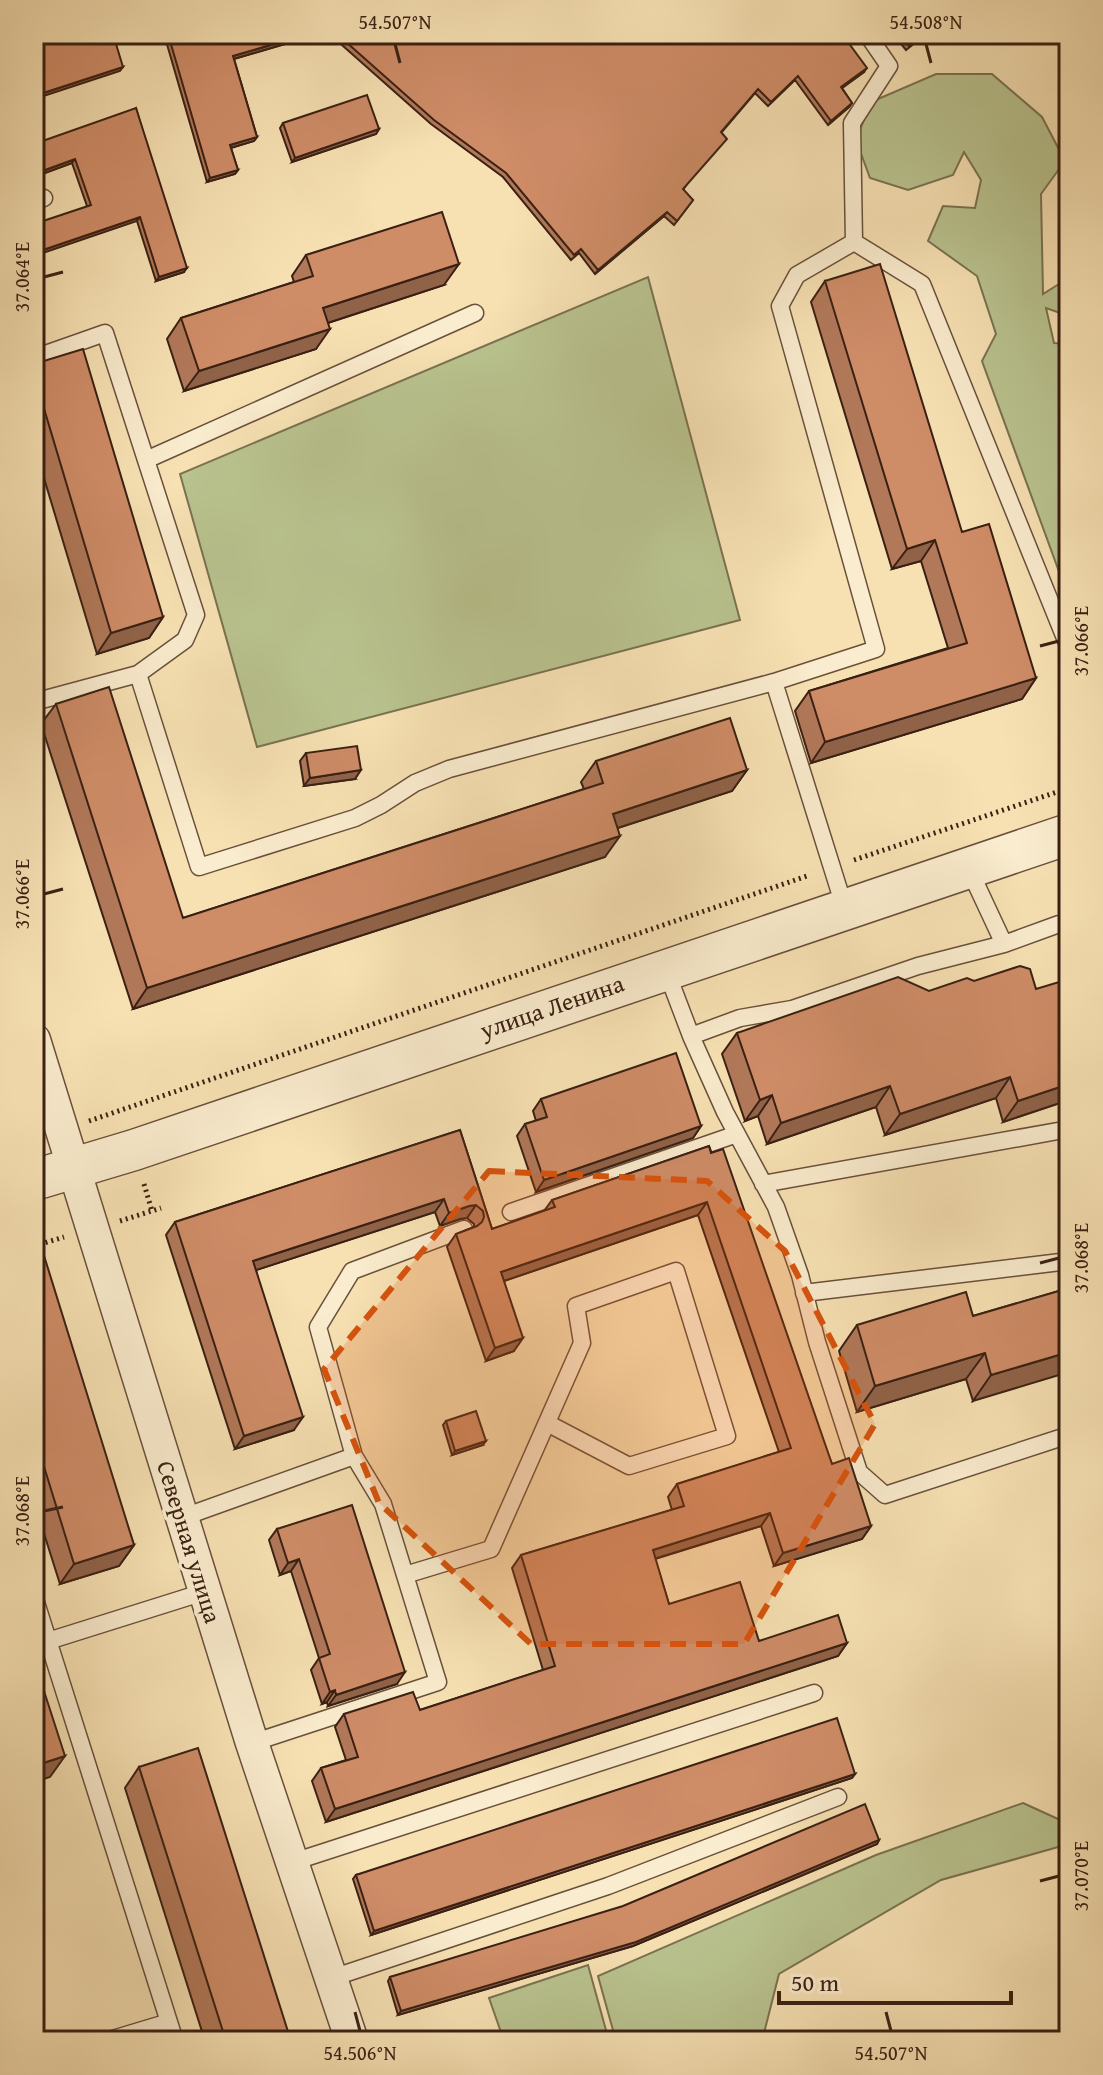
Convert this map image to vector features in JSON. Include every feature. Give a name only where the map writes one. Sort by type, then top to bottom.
[{"type":"street","name":"улица Ленина","points":[[34,1180],[67,1150],[134,1150],[1069,834]]},
{"type":"street","name":"Северная улица","points":[[34,1040],[204,1592],[352,2041]]},
{"type":"lane","points":[[854,242],[852,123],[889,66],[867,34]]},
{"type":"lane","points":[[854,242],[922,284],[1069,648]]},
{"type":"lane","points":[[138,674],[199,867],[355,818],[415,783],[449,769],[774,682],[876,649],[780,306],[797,275],[854,242]]},
{"type":"lane","points":[[146,460],[475,313]]},
{"type":"lane","points":[[34,358],[105,333],[196,615],[185,640],[138,674],[34,702]]},
{"type":"lane","points":[[774,682],[845,909]]},
{"type":"lane","points":[[969,869],[1004,944]]},
{"type":"lane","points":[[691,1036],[740,1018],[792,1009],[918,966],[1004,944],[1059,924]]},
{"type":"lane","points":[[666,969],[691,1036],[725,1112],[776,1207],[859,1472],[885,1495],[1069,1435]]},
{"type":"lane","points":[[763,1184],[1069,1129]]},
{"type":"lane","points":[[511,1212],[737,1134]]},
{"type":"lane","points":[[252,1743],[438,1682],[383,1504],[354,1456],[318,1327],[352,1271],[464,1229]]},
{"type":"lane","points":[[804,1293],[1069,1261]]},
{"type":"lane","points":[[405,1575],[491,1549],[582,1343],[576,1306],[676,1271],[727,1436],[629,1466],[547,1423]]},
{"type":"lane","points":[[181,1518],[354,1456]]},
{"type":"lane","points":[[48,1641],[204,1592]]},
{"type":"lane","points":[[34,1596],[175,2041]]},
{"type":"lane","points":[[293,1862],[814,1693]]},
{"type":"lane","points":[[332,1978],[608,1886],[838,1797]]},
{"type":"lane","points":[[106,2041],[169,2022]]},
{"type":"path","points":[[67,1150],[833,867],[1069,788]]},
{"type":"path","points":[[34,1237],[37,1246]]},
{"type":"highlighted area","points":[[489,1171],[707,1181],[785,1251],[875,1424],[744,1644],[531,1644],[379,1503],[324,1369]]},
{"type":"green space","points":[[936,74],[992,74],[1042,117],[1065,161],[1041,194],[1043,294],[1059,284],[1063,262],[1069,261],[1069,316],[1046,308],[1054,343],[1069,344],[1069,599],[982,361],[996,334],[977,276],[928,241],[943,206],[975,208],[981,180],[964,152],[953,175],[908,190],[870,178],[856,140],[871,102]]},
{"type":"green space","points":[[648,277],[740,620],[257,747],[180,474]]},
{"type":"green space","points":[[1023,1803],[1069,1824],[1069,1844],[941,1880],[779,1974],[762,2041],[616,2041],[598,1976],[876,1855]]},
{"type":"green space","points":[[588,1965],[609,2041],[496,2041],[503,2038],[489,1998]]},
{"type":"building","points":[[34,34],[113,34],[123,67],[34,96]]},
{"type":"building","points":[[168,34],[308,34],[233,56],[257,137],[230,145],[238,170],[210,178]]},
{"type":"building","points":[[337,34],[842,34],[867,68],[841,87],[852,103],[831,121],[798,76],[771,102],[758,89],[721,132],[727,139],[683,189],[693,200],[677,221],[667,212],[598,270],[581,249],[574,255],[506,173],[434,120]]},
{"type":"building","points":[[899,34],[924,34],[909,46]]},
{"type":"building","points":[[367,95],[379,129],[295,158],[283,123]]},
{"type":"building","points":[[136,108],[187,268],[159,277],[140,217],[34,253],[34,224],[91,205],[75,159],[34,174],[34,144]]},
{"type":"building","points":[[442,212],[459,264],[323,308],[330,329],[199,371],[181,318],[313,276],[306,255]]},
{"type":"building","points":[[880,264],[962,532],[989,524],[1036,678],[825,742],[809,691],[967,643],[935,540],[907,549],[825,281]]},
{"type":"building","points":[[83,349],[163,617],[111,633],[34,375],[34,364]]},
{"type":"building","points":[[109,687],[183,918],[603,783],[596,761],[730,718],[747,770],[613,814],[620,836],[147,988],[56,704]]},
{"type":"building","points":[[357,746],[361,770],[310,778],[306,753]]},
{"type":"building","points":[[1020,966],[1030,969],[1036,989],[1069,979],[1069,1084],[1018,1101],[1010,1077],[900,1114],[890,1086],[781,1123],[772,1095],[760,1100],[737,1033],[898,977],[929,991],[967,978],[974,981]]},
{"type":"building","points":[[676,1053],[701,1126],[544,1180],[525,1124],[547,1117],[541,1099]]},
{"type":"building","points":[[460,1130],[492,1229],[555,1207],[552,1200],[709,1146],[711,1153],[723,1149],[832,1464],[849,1458],[871,1526],[783,1553],[770,1513],[653,1550],[669,1604],[740,1582],[759,1641],[838,1615],[847,1643],[335,1809],[321,1768],[358,1757],[344,1714],[413,1692],[420,1710],[555,1666],[521,1555],[684,1506],[677,1484],[791,1448],[707,1202],[501,1272],[523,1338],[495,1348],[456,1234],[482,1222],[483,1211],[476,1205],[449,1213],[444,1199],[253,1261],[303,1417],[244,1436],[175,1222]]},
{"type":"building","points":[[41,1246],[134,1545],[74,1564],[34,1434],[34,1248]]},
{"type":"building","points":[[1069,1288],[1069,1352],[991,1375],[985,1353],[875,1386],[857,1325],[966,1292],[973,1316]]},
{"type":"building","points":[[476,1411],[486,1441],[455,1451],[446,1421]]},
{"type":"building","points":[[352,1505],[405,1672],[336,1695],[335,1690],[330,1692],[319,1658],[330,1654],[299,1559],[288,1563],[277,1529]]},
{"type":"building","points":[[34,1660],[65,1756],[34,1766]]},
{"type":"building","points":[[837,1718],[855,1774],[374,1931],[356,1875]]},
{"type":"building","points":[[198,1748],[291,2041],[226,2041],[139,1767]]},
{"type":"building","points":[[865,1804],[879,1840],[636,1942],[401,2011],[390,1977],[623,1906]]}]
